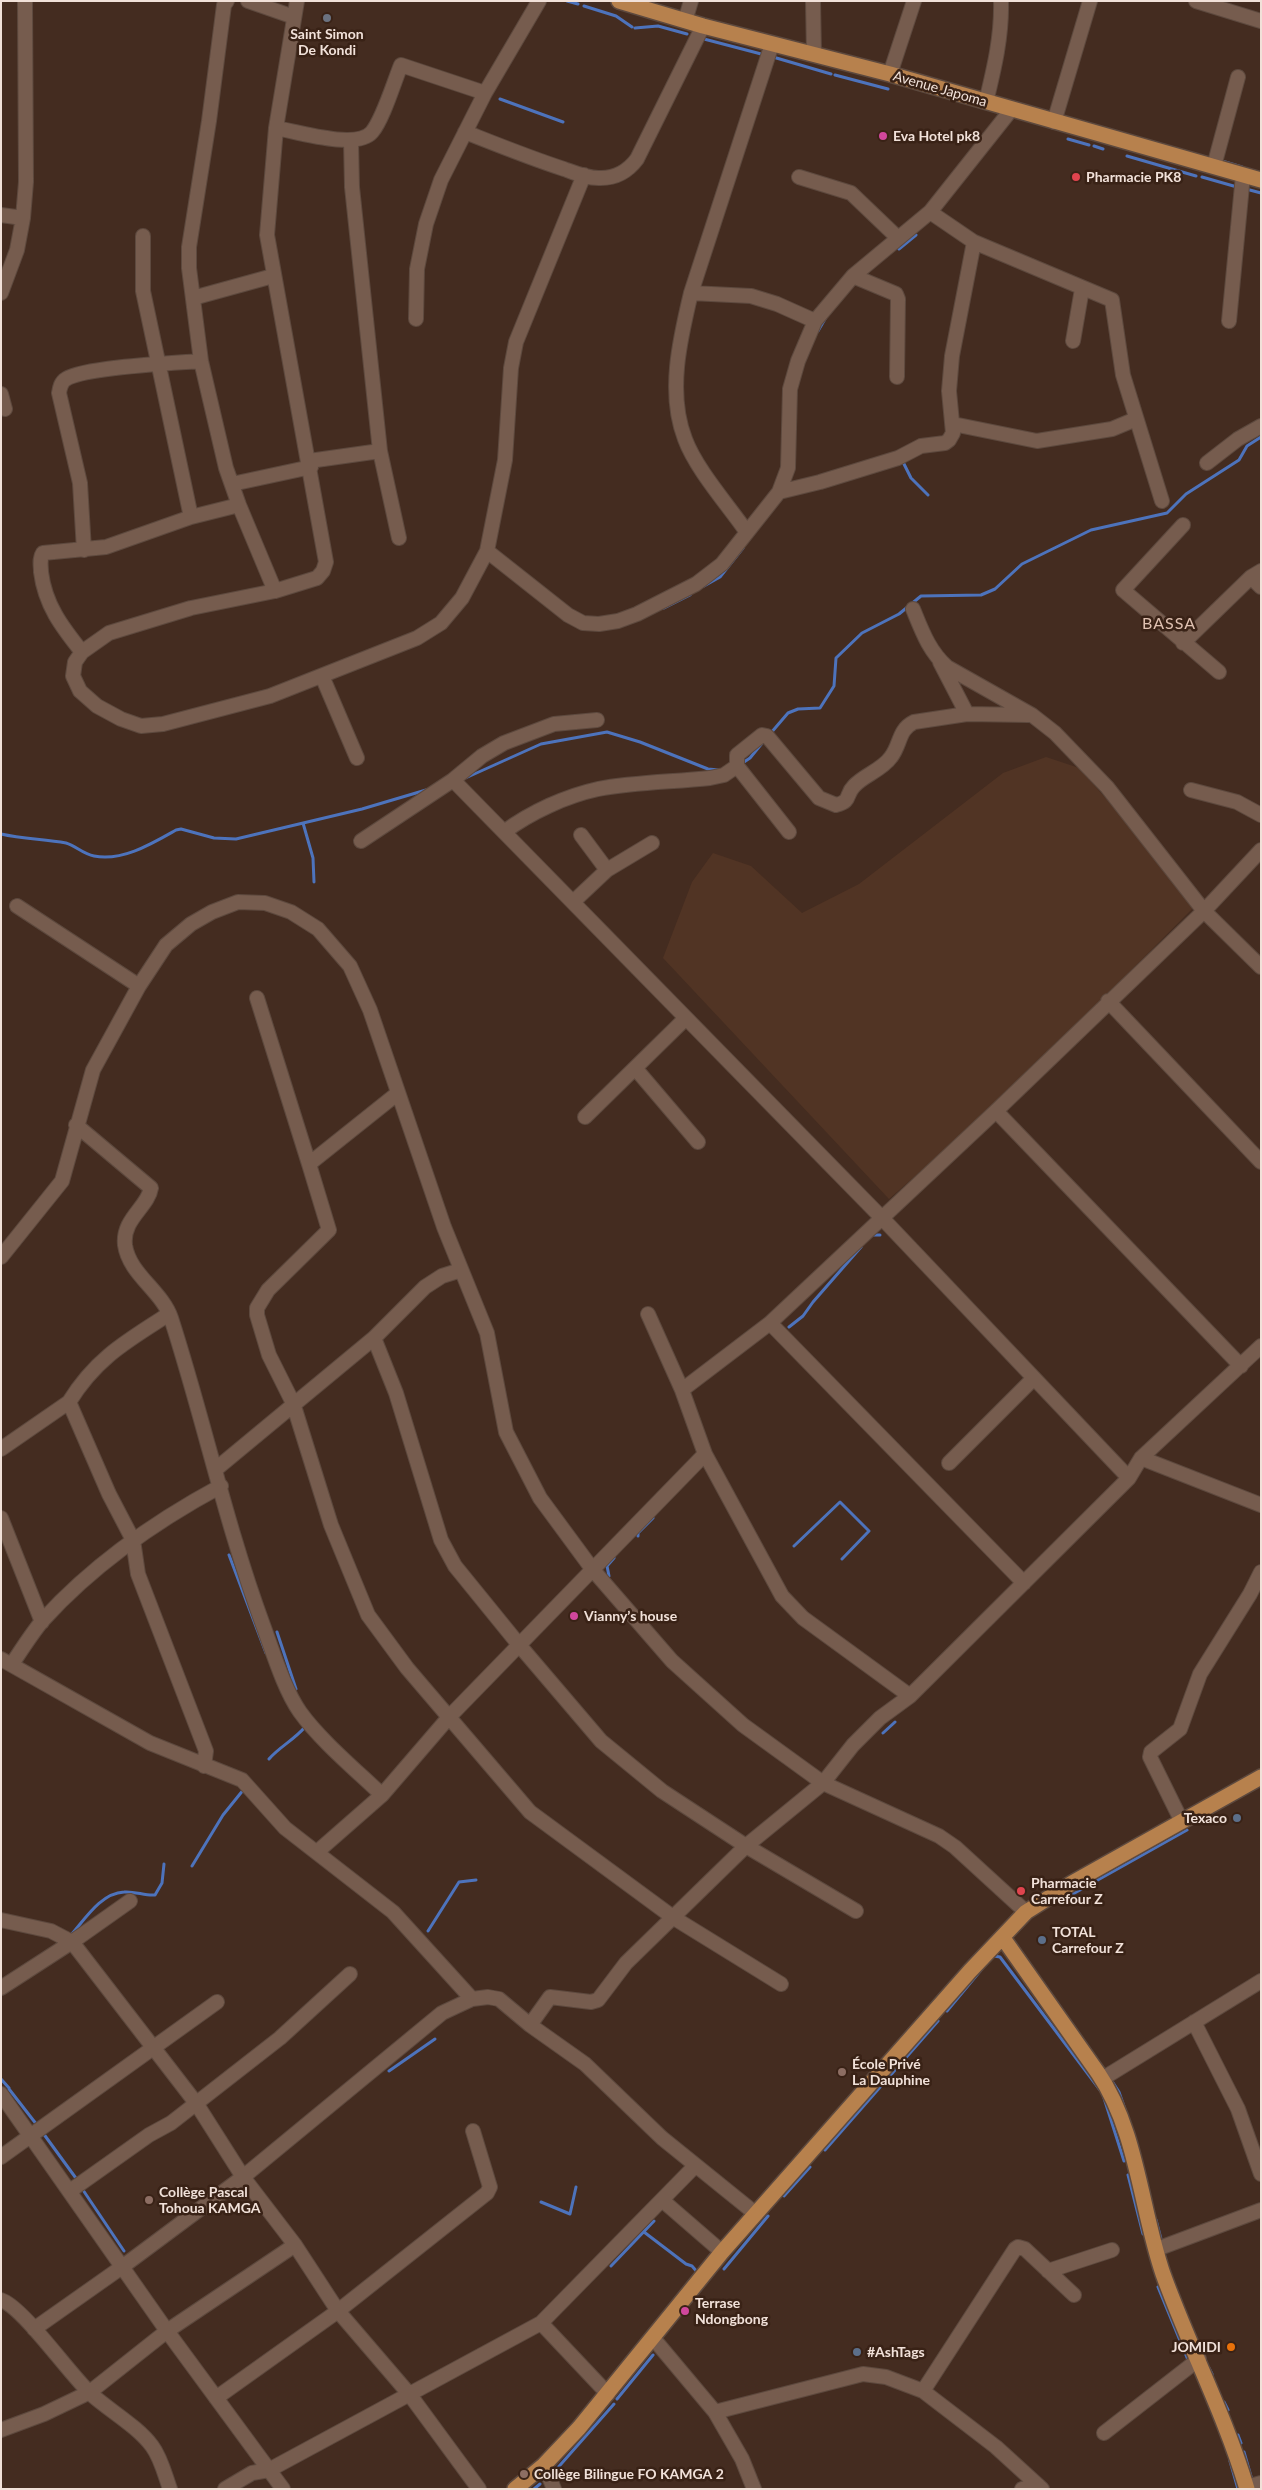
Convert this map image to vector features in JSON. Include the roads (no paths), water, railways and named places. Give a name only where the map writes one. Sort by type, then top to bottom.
[{"type":"main road","name":"Avenue Japoma","points":[[619,1],[702,26],[890,74],[1261,180]]},
{"type":"main road","points":[[515,2489],[544,2465],[608,2394],[722,2252],[970,1971],[1026,1912],[1072,1883],[1261,1777]]},
{"type":"main road","points":[[1003,1938],[1102,2079],[1120,2116],[1171,2295],[1251,2486]]},
{"type":"street","points":[[1,293],[17,250],[23,218],[26,182],[25,1]]},
{"type":"street","points":[[227,1],[224,5],[209,121],[189,247],[189,268],[201,361],[232,484],[275,591]]},
{"type":"street","points":[[248,1],[294,17]]},
{"type":"street","points":[[296,1],[276,128],[267,215],[267,235],[273,276],[310,464],[326,562],[323,572],[317,578],[275,591],[191,608],[109,633],[82,652],[75,662],[73,676],[80,691],[105,711],[121,720],[141,726],[163,724],[270,696],[417,638],[441,623],[462,598],[487,552],[504,460],[511,368],[516,342],[584,175]]},
{"type":"street","points":[[416,319],[417,269],[426,224],[441,180],[485,93],[539,1]]},
{"type":"street","points":[[685,21],[691,1]]},
{"type":"street","points":[[813,1],[814,54]]},
{"type":"street","points":[[890,74],[914,1]]},
{"type":"street","points":[[986,102],[1002,24],[1001,1]]},
{"type":"street","points":[[1054,122],[1090,1]]},
{"type":"street","points":[[1196,1],[1261,21]]},
{"type":"street","points":[[465,132],[533,159],[584,175],[601,178],[619,175],[629,169],[637,159],[702,26]]},
{"type":"street","points":[[746,531],[699,465],[685,440],[677,410],[677,368],[682,331],[691,293],[772,44]]},
{"type":"street","points":[[276,128],[351,141],[364,138],[376,127],[401,65],[485,93]]},
{"type":"street","points":[[1214,166],[1238,77]]},
{"type":"street","points":[[487,552],[568,614],[583,623],[599,624],[637,614],[703,579],[722,564],[746,531],[779,492],[788,468],[790,390],[798,361],[816,321],[853,276],[930,212],[1011,110]]},
{"type":"street","points":[[351,141],[352,187],[380,451],[399,538]]},
{"type":"street","points":[[1229,322],[1243,175]]},
{"type":"street","points":[[799,177],[851,193],[898,238]]},
{"type":"street","points":[[930,212],[974,242],[1082,289],[1109,298],[1113,302],[1117,345],[1136,419],[1162,501]]},
{"type":"street","points":[[1,214],[23,218]]},
{"type":"street","points":[[143,236],[141,276],[191,517]]},
{"type":"street","points":[[779,492],[820,482],[898,458],[920,446],[945,443],[953,434],[949,391],[952,356],[974,242]]},
{"type":"street","points":[[193,298],[273,276]]},
{"type":"street","points":[[853,276],[896,294],[898,299],[897,377]]},
{"type":"street","points":[[1072,340],[1082,289]]},
{"type":"street","points":[[691,293],[758,297],[816,321]]},
{"type":"street","points":[[84,550],[80,483],[60,392],[61,385],[66,379],[85,374],[158,364],[201,361]]},
{"type":"street","points":[[1,394],[5,409]]},
{"type":"street","points":[[953,424],[1037,441],[1112,429],[1136,419]]},
{"type":"street","points":[[1207,463],[1238,439],[1261,426]]},
{"type":"street","points":[[232,484],[310,464],[380,451]]},
{"type":"street","points":[[82,652],[50,607],[43,587],[40,558],[46,552],[84,550],[118,544],[191,517],[239,505]]},
{"type":"street","points":[[1182,525],[1123,590],[1219,672]]},
{"type":"street","points":[[1183,643],[1258,578]]},
{"type":"street","points":[[913,609],[930,648],[941,664],[967,714]]},
{"type":"street","points":[[930,648],[947,667],[1032,715],[1055,733],[1107,787],[1204,910],[1261,967]]},
{"type":"street","points":[[322,676],[357,758]]},
{"type":"street","points":[[789,832],[737,766],[737,755],[765,735],[819,798],[836,806],[847,800],[854,785],[892,756],[906,726],[914,722],[967,714],[1032,715]]},
{"type":"street","points":[[361,841],[453,780],[482,756],[504,743],[554,724],[596,720]]},
{"type":"street","points":[[504,832],[532,814],[587,792],[608,788],[710,778],[724,775],[737,766]]},
{"type":"street","points":[[453,780],[882,1218],[1129,1478]]},
{"type":"street","points":[[1191,790],[1237,802],[1261,815]]},
{"type":"street","points":[[582,836],[607,870]]},
{"type":"street","points":[[573,902],[607,870],[652,843]]},
{"type":"street","points":[[682,1390],[770,1323],[996,1111],[1204,910],[1261,850]]},
{"type":"street","points":[[1,1257],[62,1181],[76,1125],[93,1070],[139,986],[166,945],[191,924],[212,912],[238,902],[265,903],[291,912],[318,929],[350,966],[370,1010],[444,1227],[487,1333],[506,1432],[540,1498],[593,1570],[672,1661],[743,1725],[823,1783],[939,1836],[955,1847],[1026,1912]]},
{"type":"street","points":[[17,906],[139,986]]},
{"type":"street","points":[[257,998],[328,1230],[268,1290],[257,1308],[257,1315],[269,1355],[293,1403],[331,1525],[362,1603],[373,1624],[407,1668],[450,1716],[530,1812],[674,1918],[781,1984]]},
{"type":"street","points":[[1108,1001],[1261,1162]]},
{"type":"street","points":[[585,1117],[686,1018]]},
{"type":"street","points":[[635,1068],[698,1142]]},
{"type":"street","points":[[309,1164],[398,1093]]},
{"type":"street","points":[[996,1111],[1241,1366]]},
{"type":"street","points":[[76,1125],[151,1188],[134,1213],[125,1243],[127,1256],[169,1314],[216,1469],[246,1580],[293,1701],[309,1722],[382,1795]]},
{"type":"street","points":[[216,1469],[293,1403],[374,1338],[430,1284],[442,1276],[462,1270]]},
{"type":"street","points":[[1,1449],[69,1402],[84,1378],[115,1349],[169,1314]]},
{"type":"street","points":[[648,1314],[682,1390],[705,1454],[782,1596],[793,1610],[910,1696]]},
{"type":"street","points":[[770,1323],[1024,1583]]},
{"type":"street","points":[[374,1338],[399,1402],[442,1540],[460,1573],[520,1646],[609,1749],[662,1791],[746,1846],[856,1911]]},
{"type":"street","points":[[530,2025],[550,1997],[591,2002],[598,2000],[626,1963],[746,1846],[823,1783],[853,1745],[880,1718],[910,1696],[1129,1478],[1141,1458],[1261,1346]]},
{"type":"street","points":[[949,1463],[1034,1378]]},
{"type":"street","points":[[69,1402],[109,1494],[133,1540],[138,1574],[206,1751],[204,1766]]},
{"type":"street","points":[[317,1852],[382,1795],[450,1716],[705,1454]]},
{"type":"street","points":[[1141,1458],[1261,1505]]},
{"type":"street","points":[[220,1486],[133,1540],[60,1602],[6,1661],[150,1743],[242,1780],[285,1828],[393,1912],[472,1999]]},
{"type":"street","points":[[1,1518],[42,1622]]},
{"type":"street","points":[[1182,1822],[1150,1757],[1151,1752],[1180,1729],[1200,1674],[1250,1594],[1261,1572]]},
{"type":"street","points":[[1,1988],[72,1942],[130,1900]]},
{"type":"street","points":[[1,1920],[51,1931],[72,1942],[196,2103],[243,2177],[295,2245],[338,2311],[410,2395],[479,2489]]},
{"type":"street","points":[[70,2191],[149,2135],[170,2123],[280,2038],[350,1974]]},
{"type":"street","points":[[1102,2079],[1261,1981]]},
{"type":"street","points":[[34,2329],[122,2267],[243,2177],[442,2013],[472,1999],[495,1997],[530,2025],[585,2064],[647,2125],[756,2214]]},
{"type":"street","points":[[1,2157],[217,2002]]},
{"type":"street","points":[[1194,2022],[1238,2109],[1261,2174]]},
{"type":"street","points":[[1,2094],[167,2331],[283,2489]]},
{"type":"street","points":[[216,2398],[338,2311],[490,2190],[473,2131]]},
{"type":"street","points":[[225,2489],[252,2473],[269,2470],[541,2324],[695,2166]]},
{"type":"street","points":[[662,2200],[722,2252]]},
{"type":"street","points":[[1158,2249],[1261,2210]]},
{"type":"street","points":[[1,2430],[44,2414],[90,2392],[167,2331],[295,2245]]},
{"type":"street","points":[[923,2391],[1018,2247],[1025,2249],[1074,2295]]},
{"type":"street","points":[[1048,2271],[1112,2250]]},
{"type":"street","points":[[1,2300],[8,2303],[34,2329],[90,2392],[153,2447],[170,2489]]},
{"type":"street","points":[[541,2324],[608,2394]]},
{"type":"street","points":[[653,2338],[714,2412],[742,2459],[754,2489]]},
{"type":"street","points":[[1104,2434],[1199,2359]]},
{"type":"street","points":[[714,2412],[863,2374],[886,2377],[923,2391],[981,2435],[1040,2487]]},
{"type":"street","points":[[544,2465],[554,2489]]},
{"type":"street","points":[[1022,2489],[1040,2487]]},
{"type":"waterway","points":[[567,1],[578,4]]},
{"type":"waterway","points":[[584,6],[616,16],[632,27]]},
{"type":"waterway","points":[[635,28],[658,26],[687,34]]},
{"type":"waterway","points":[[704,39],[765,55]]},
{"type":"waterway","points":[[773,57],[831,74]]},
{"type":"waterway","points":[[835,75],[888,89]]},
{"type":"waterway","points":[[500,99],[563,122]]},
{"type":"waterway","points":[[1068,139],[1089,145]]},
{"type":"waterway","points":[[1094,146],[1103,149]]},
{"type":"waterway","points":[[1127,156],[1196,176]]},
{"type":"waterway","points":[[1222,161],[1242,167]]},
{"type":"waterway","points":[[1202,177],[1237,187]]},
{"type":"waterway","points":[[1246,189],[1261,193]]},
{"type":"waterway","points":[[899,249],[916,235]]},
{"type":"waterway","points":[[818,331],[825,319]]},
{"type":"waterway","points":[[770,734],[788,713],[798,709],[820,708],[834,686],[836,658],[862,633],[899,614],[921,596],[981,595],[995,589],[1022,564],[1091,530],[1167,513],[1186,494],[1239,460],[1247,446],[1261,437]]},
{"type":"waterway","points":[[902,460],[911,478],[928,495]]},
{"type":"waterway","points":[[704,586],[720,577],[743,548]]},
{"type":"waterway","points":[[664,608],[690,595]]},
{"type":"waterway","points":[[461,780],[541,744],[607,732],[640,742],[708,769],[719,770]]},
{"type":"waterway","points":[[741,764],[750,758],[763,742]]},
{"type":"waterway","points":[[1,834],[66,843],[86,854],[94,856],[115,856],[137,850],[176,830],[181,829],[214,838],[236,839],[362,809],[426,790]]},
{"type":"waterway","points":[[303,823],[313,858],[314,882]]},
{"type":"waterway","points":[[872,1235],[880,1235]]},
{"type":"waterway","points":[[789,1327],[803,1316],[861,1247]]},
{"type":"waterway","points":[[794,1546],[840,1502],[869,1531],[842,1559]]},
{"type":"waterway","points":[[638,1536],[638,1533],[653,1518]]},
{"type":"waterway","points":[[229,1555],[266,1653]]},
{"type":"waterway","points":[[609,1576],[607,1566],[614,1558]]},
{"type":"waterway","points":[[277,1632],[296,1689],[293,1691]]},
{"type":"waterway","points":[[883,1733],[895,1722]]},
{"type":"waterway","points":[[269,1759],[301,1732],[305,1727],[304,1725]]},
{"type":"waterway","points":[[192,1866],[223,1815],[244,1789]]},
{"type":"waterway","points":[[1055,1904],[1187,1830]]},
{"type":"waterway","points":[[71,1935],[94,1908],[116,1893],[132,1892],[155,1895],[162,1883],[164,1864]]},
{"type":"waterway","points":[[428,1931],[459,1882],[476,1880]]},
{"type":"waterway","points":[[994,1956],[1000,1957],[1100,2090]]},
{"type":"waterway","points":[[947,2011],[981,1970]]},
{"type":"waterway","points":[[825,2150],[938,2021]]},
{"type":"waterway","points":[[389,2071],[435,2039]]},
{"type":"waterway","points":[[1110,2078],[1119,2092],[1128,2118]]},
{"type":"waterway","points":[[1,2079],[9,2088]]},
{"type":"waterway","points":[[9,2089],[37,2125]]},
{"type":"waterway","points":[[1104,2098],[1124,2161]]},
{"type":"waterway","points":[[43,2133],[78,2181]]},
{"type":"waterway","points":[[784,2196],[810,2167]]},
{"type":"waterway","points":[[1128,2175],[1143,2234]]},
{"type":"waterway","points":[[541,2202],[570,2214],[576,2187]]},
{"type":"waterway","points":[[83,2190],[124,2251]]},
{"type":"waterway","points":[[724,2269],[768,2216]]},
{"type":"waterway","points":[[1156,2220],[1162,2243]]},
{"type":"waterway","points":[[611,2266],[654,2221]]},
{"type":"waterway","points":[[644,2232],[686,2264],[692,2266],[698,2273]]},
{"type":"waterway","points":[[1158,2287],[1188,2360]]},
{"type":"waterway","points":[[617,2399],[653,2355]]},
{"type":"waterway","points":[[1209,2368],[1212,2374]]},
{"type":"waterway","points":[[1224,2402],[1228,2410]]},
{"type":"waterway","points":[[554,2472],[614,2404]]},
{"type":"waterway","points":[[1238,2435],[1241,2443]]},
{"type":"waterway","points":[[1244,2452],[1252,2480]]},
{"type":"waterway","points":[[1230,2461],[1238,2489]]},
{"type":"waterway","points":[[534,2489],[540,2484]]},
{"type":"place","name":"Saint Simon De Kondi","points":[[327,18]]},
{"type":"place","name":"Eva Hotel pk8","points":[[883,136]]},
{"type":"place","name":"Pharmacie PK8","points":[[1076,177]]},
{"type":"place","name":"Vianny’s house","points":[[574,1616]]},
{"type":"place","name":"Texaco","points":[[1237,1818]]},
{"type":"place","name":"Pharmacie Carrefour Z","points":[[1021,1891]]},
{"type":"place","name":"TOTAL Carrefour Z","points":[[1042,1940]]},
{"type":"place","name":"École Privé La Dauphine","points":[[842,2072]]},
{"type":"place","name":"Collège Pascal Tohoua KAMGA","points":[[149,2200]]},
{"type":"place","name":"Terrase Ndongbong","points":[[685,2311]]},
{"type":"place","name":"JOMIDI","points":[[1231,2347]]},
{"type":"place","name":"#AshTags","points":[[857,2352]]},
{"type":"place","name":"Collège Bilingue FO KAMGA 2","points":[[524,2474]]},
{"type":"district","name":"BASSA","points":[[1169,624]]}]
